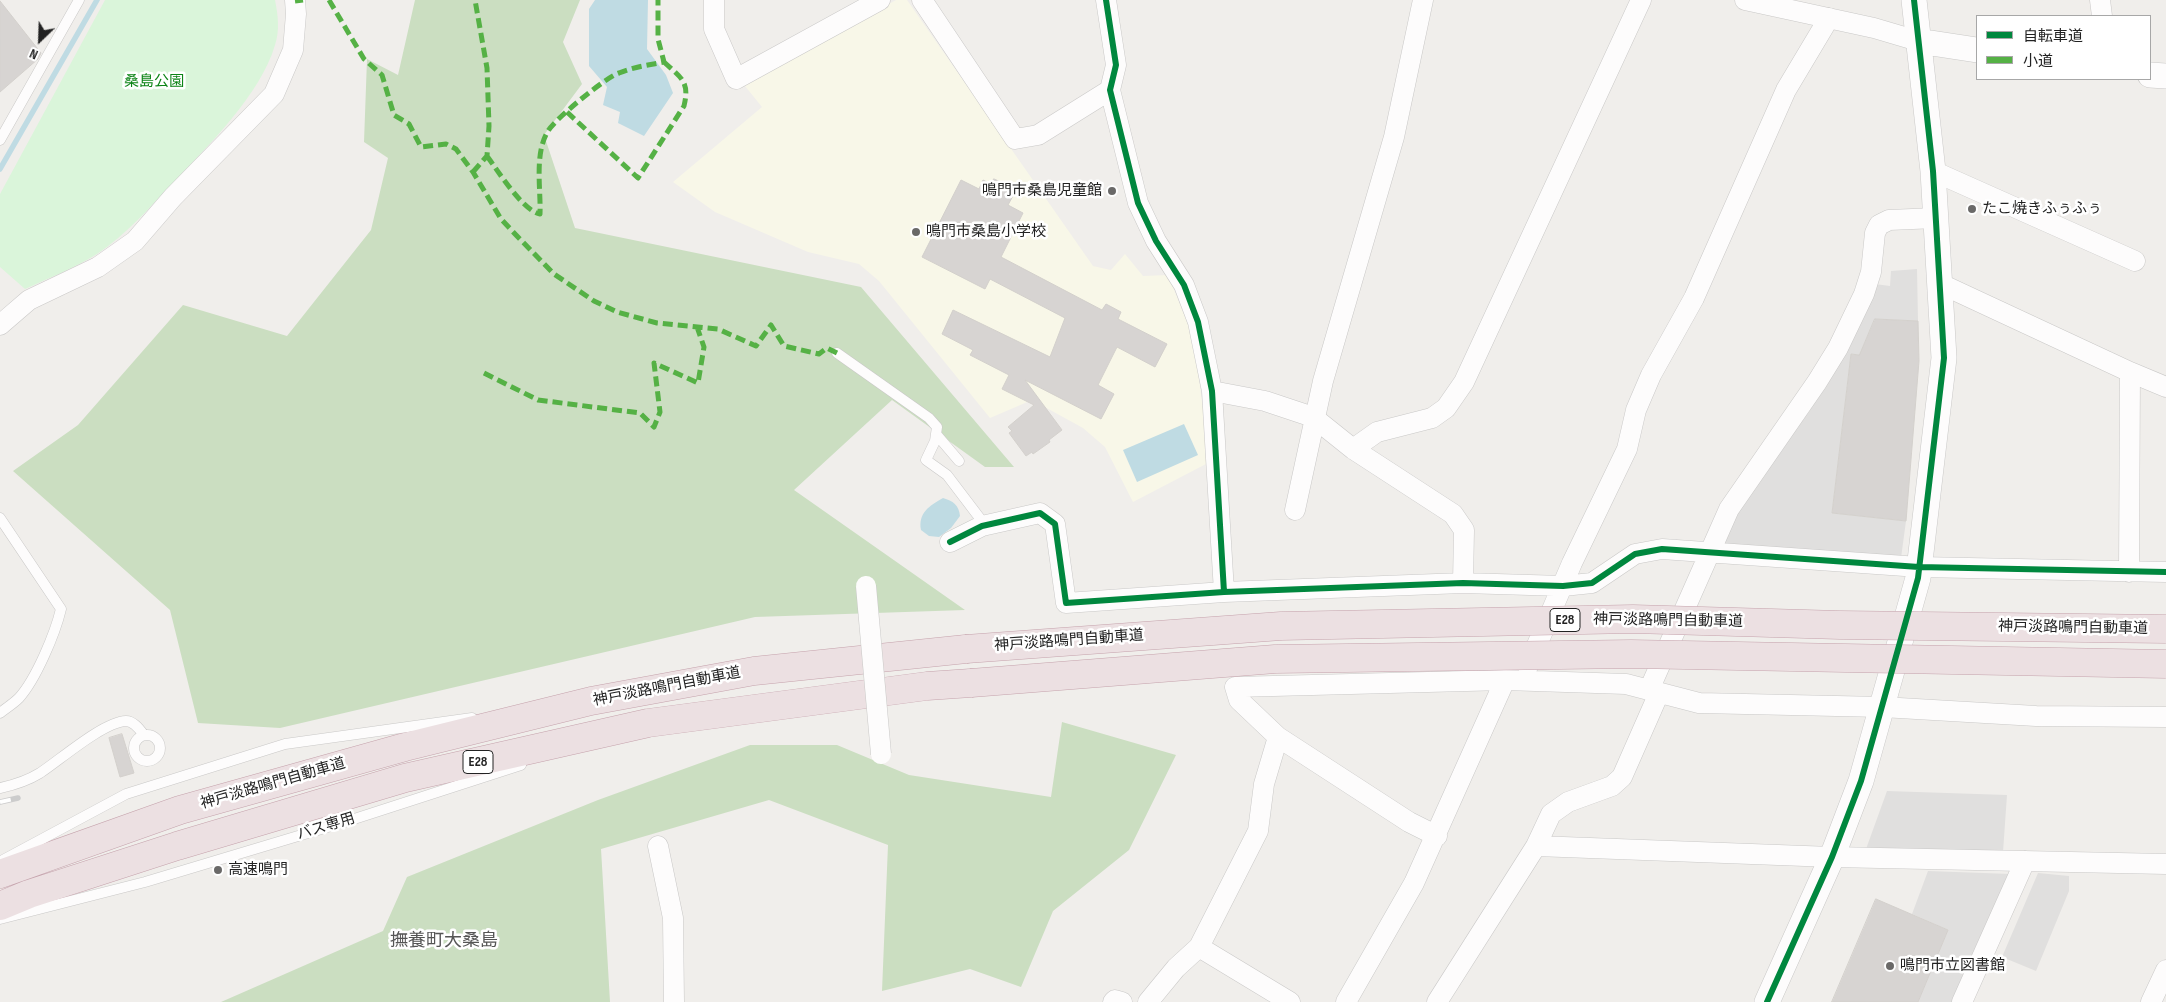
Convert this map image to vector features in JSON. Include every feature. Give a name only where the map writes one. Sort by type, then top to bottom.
[{"type":"highway","name":"神戸淡路鳴門自動車道","points":[[0,874],[180,810],[405,747],[591,701],[754,671],[966,649],[1280,626],[1633,619],[1850,625],[2166,629]]},
{"type":"highway","name":"神戸淡路鳴門自動車道","points":[[0,906],[29,894],[177,846],[405,778],[648,723],[927,686],[1275,659],[1632,654],[2166,664]]},
{"type":"street","points":[[0,326],[29,300],[98,267],[135,240],[274,94],[293,50],[296,14],[295,0]]},
{"type":"street","points":[[714,0],[714,30],[736,79],[880,0]]},
{"type":"street","points":[[922,0],[1015,138],[1038,134],[1110,90]]},
{"type":"street","points":[[1106,0],[1116,65],[1110,90],[1138,203],[1156,241],[1184,285],[1198,322],[1212,391],[1224,592]]},
{"type":"street","points":[[1295,510],[1313,417],[1394,137],[1423,0]]},
{"type":"street","points":[[1354,449],[1377,432],[1432,418],[1446,408],[1464,382],[1641,0]]},
{"type":"street","points":[[1745,0],[1829,18],[1918,41],[1976,50]]},
{"type":"street","points":[[1767,1002],[1832,857],[1862,781],[1919,567],[1944,358],[1933,171],[1914,0]]},
{"type":"street","points":[[2100,0],[2102,15]]},
{"type":"street","points":[[1346,1002],[1414,883],[1513,681],[1563,586],[1626,449],[1636,410],[1651,375],[1694,298],[1786,90],[1829,18]]},
{"type":"street","points":[[2151,75],[2166,76]]},
{"type":"street","points":[[1933,171],[2135,261]]},
{"type":"street","points":[[1438,1002],[1536,846],[1551,814],[1568,802],[1612,786],[1622,776],[1654,691],[1729,509],[1817,382],[1838,348],[1864,294],[1872,272],[1875,233],[1879,224],[1889,220],[1936,218]]},
{"type":"street","points":[[1941,284],[2166,387]]},
{"type":"street","points":[[2129,572],[2130,372]]},
{"type":"street","points":[[1212,391],[1265,401],[1313,417],[1354,449],[1453,514],[1464,530],[1463,583]]},
{"type":"street","points":[[950,542],[985,525],[1040,513],[1055,524],[1066,603],[1224,592],[1463,583],[1563,586],[1592,583],[1635,554],[1662,549],[1709,554],[1919,567],[2166,572]]},
{"type":"street","points":[[866,586],[881,754]]},
{"type":"street","points":[[1437,836],[1409,822],[1278,737],[1238,700],[1236,687],[1513,681],[1626,684],[1699,703],[1882,707],[2036,716],[2166,717]]},
{"type":"street","points":[[1148,1002],[1176,968],[1199,947],[1258,830],[1264,784],[1278,737]]},
{"type":"street","points":[[658,846],[673,918],[674,1002]]},
{"type":"street","points":[[1536,846],[1832,857],[2166,864]]},
{"type":"street","points":[[1962,1002],[2025,861]]},
{"type":"street","points":[[1199,947],[1290,1002]]},
{"type":"street","points":[[2151,1002],[2166,970]]},
{"type":"street","points":[[1113,1002],[1115,1000],[1122,1002]]},
{"type":"lane","points":[[0,140],[79,0]]},
{"type":"lane","points":[[837,353],[929,418],[937,427],[935,441],[926,460],[947,475],[985,525]]},
{"type":"lane","points":[[936,434],[959,461]]},
{"type":"lane","points":[[0,518],[61,610],[57,626],[41,660],[19,698],[0,713]]},
{"type":"lane","points":[[0,862],[126,794],[285,744],[591,701]]},
{"type":"lane","points":[[0,788],[13,786],[40,773],[89,738],[112,726],[126,721],[132,723],[144,735]]},
{"type":"lane","name":"バス専用","points":[[0,919],[154,880],[348,821],[648,723]]},
{"type":"shaded area","name":"鳴門市桑島小学校","points":[[896,0],[907,0],[1093,266],[1111,270],[1125,254],[1143,276],[1168,275],[1194,339],[1204,418],[1206,464],[1133,502],[1105,447],[1083,428],[1032,400],[990,418],[879,281],[859,264],[808,252],[715,212],[673,182],[762,107],[745,86]]},
{"type":"shaded area","points":[[1917,269],[1918,321],[1875,319],[1859,355],[1851,354],[1832,513],[1906,521],[1901,558],[1721,549],[1736,506],[1809,412],[1869,305],[1875,284],[1890,286],[1891,271]]},
{"type":"shaded area","points":[[1887,791],[2007,795],[2003,852],[1866,849]]},
{"type":"shaded area","points":[[1928,871],[2011,874],[1955,1002],[1918,1002],[1948,930],[1912,914]]},
{"type":"shaded area","points":[[2038,873],[2069,876],[2069,891],[2036,971],[2002,957]]},
{"type":"green space","name":"桑島公園","points":[[105,0],[275,0],[278,22],[277,39],[268,64],[258,82],[231,119],[201,154],[118,239],[89,259],[25,289],[0,267],[0,194]]},
{"type":"green space","points":[[415,0],[580,0],[563,42],[582,84],[544,135],[575,228],[861,287],[1014,467],[985,467],[892,400],[794,490],[965,610],[755,617],[280,728],[198,723],[170,610],[13,471],[78,425],[183,305],[287,336],[371,230],[388,158],[364,142],[367,59],[398,75]]},
{"type":"green space","points":[[1062,722],[1176,755],[1129,850],[1053,911],[1021,987],[970,969],[882,991],[888,845],[769,800],[601,849],[610,1002],[221,1002],[383,931],[407,877],[598,800],[750,745],[837,745],[909,775],[1051,797]]},
{"type":"water","points":[[595,0],[648,0],[647,49],[666,75],[673,93],[644,136],[618,123],[620,112],[603,105],[607,87],[589,66],[589,9]]},
{"type":"water","points":[[1184,424],[1198,455],[1137,482],[1123,450]]},
{"type":"water","points":[[943,498],[955,504],[960,516],[951,528],[939,537],[929,536],[921,530],[921,519],[929,507]]},
{"type":"building","points":[[0,1],[41,53],[38,59],[0,92]]},
{"type":"building","points":[[994,179],[1008,185],[1006,191],[1014,194],[1008,205],[1023,213],[1001,257],[1102,310],[1106,304],[1121,312],[1118,319],[1167,344],[1155,367],[1117,347],[1098,385],[1114,394],[1101,419],[1025,380],[1062,430],[1049,440],[1050,442],[1033,454],[1032,452],[1026,456],[1009,433],[1012,431],[1008,427],[1034,405],[1002,389],[1009,375],[970,355],[973,350],[942,334],[953,310],[1050,357],[1065,318],[990,279],[985,289],[922,257],[961,180],[979,189],[983,180],[991,184]]},
{"type":"building","points":[[1875,319],[1918,321],[1919,361],[1906,521],[1832,513],[1851,354],[1859,355]]},
{"type":"building","points":[[122,734],[134,773],[120,777],[109,738]]},
{"type":"building","name":"鳴門市立図書館","points":[[1876,899],[1948,930],[1918,1002],[1832,1002]]},
{"type":"waterway","points":[[0,169],[97,0]]},
{"type":"railway","points":[[0,802],[18,798]]},
{"type":"marked path","points":[[295,1],[303,0]]},
{"type":"marked path","points":[[329,0],[364,59],[382,75],[394,115],[409,124],[421,147],[446,144],[456,149],[473,172],[501,219],[554,274],[594,301],[617,312],[657,323],[718,329],[756,346],[771,325],[784,346],[819,354],[827,348],[837,353]]},
{"type":"marked path","points":[[473,172],[487,156],[489,126],[487,68],[475,0]]},
{"type":"marked path","points":[[487,156],[526,206],[540,214],[539,172],[541,150],[548,131],[560,117],[581,99],[613,76],[630,69],[664,62],[658,39],[658,0]]},
{"type":"marked path","points":[[567,112],[638,178],[684,106],[686,98],[683,81],[664,62]]},
{"type":"marked path","points":[[484,373],[538,400],[640,413],[654,427],[660,412],[654,363],[698,383],[704,347],[697,327]]},
{"type":"cycle path","points":[[1106,0],[1116,65],[1110,90],[1138,203],[1156,241],[1184,285],[1198,322],[1212,391],[1224,592]]},
{"type":"cycle path","points":[[1767,1002],[1832,857],[1861,781],[1918,578],[1944,358],[1933,171],[1914,0]]},
{"type":"cycle path","points":[[950,542],[982,526],[1040,513],[1055,524],[1066,603],[1224,592],[1463,583],[1563,586],[1592,583],[1635,554],[1662,549],[1919,567],[2166,572]]},
{"type":"place","name":"鳴門市桑島児童館","points":[[1112,191]]},
{"type":"place","name":"たこ焼きふぅふぅ","points":[[1972,209]]},
{"type":"place","name":"鳴門市桑島小学校","points":[[916,232]]},
{"type":"place","name":"高速鳴門","points":[[218,870]]},
{"type":"place","name":"鳴門市立図書館","points":[[1890,966]]},
{"type":"district","name":"撫養町大桑島","points":[[444,941]]}]
